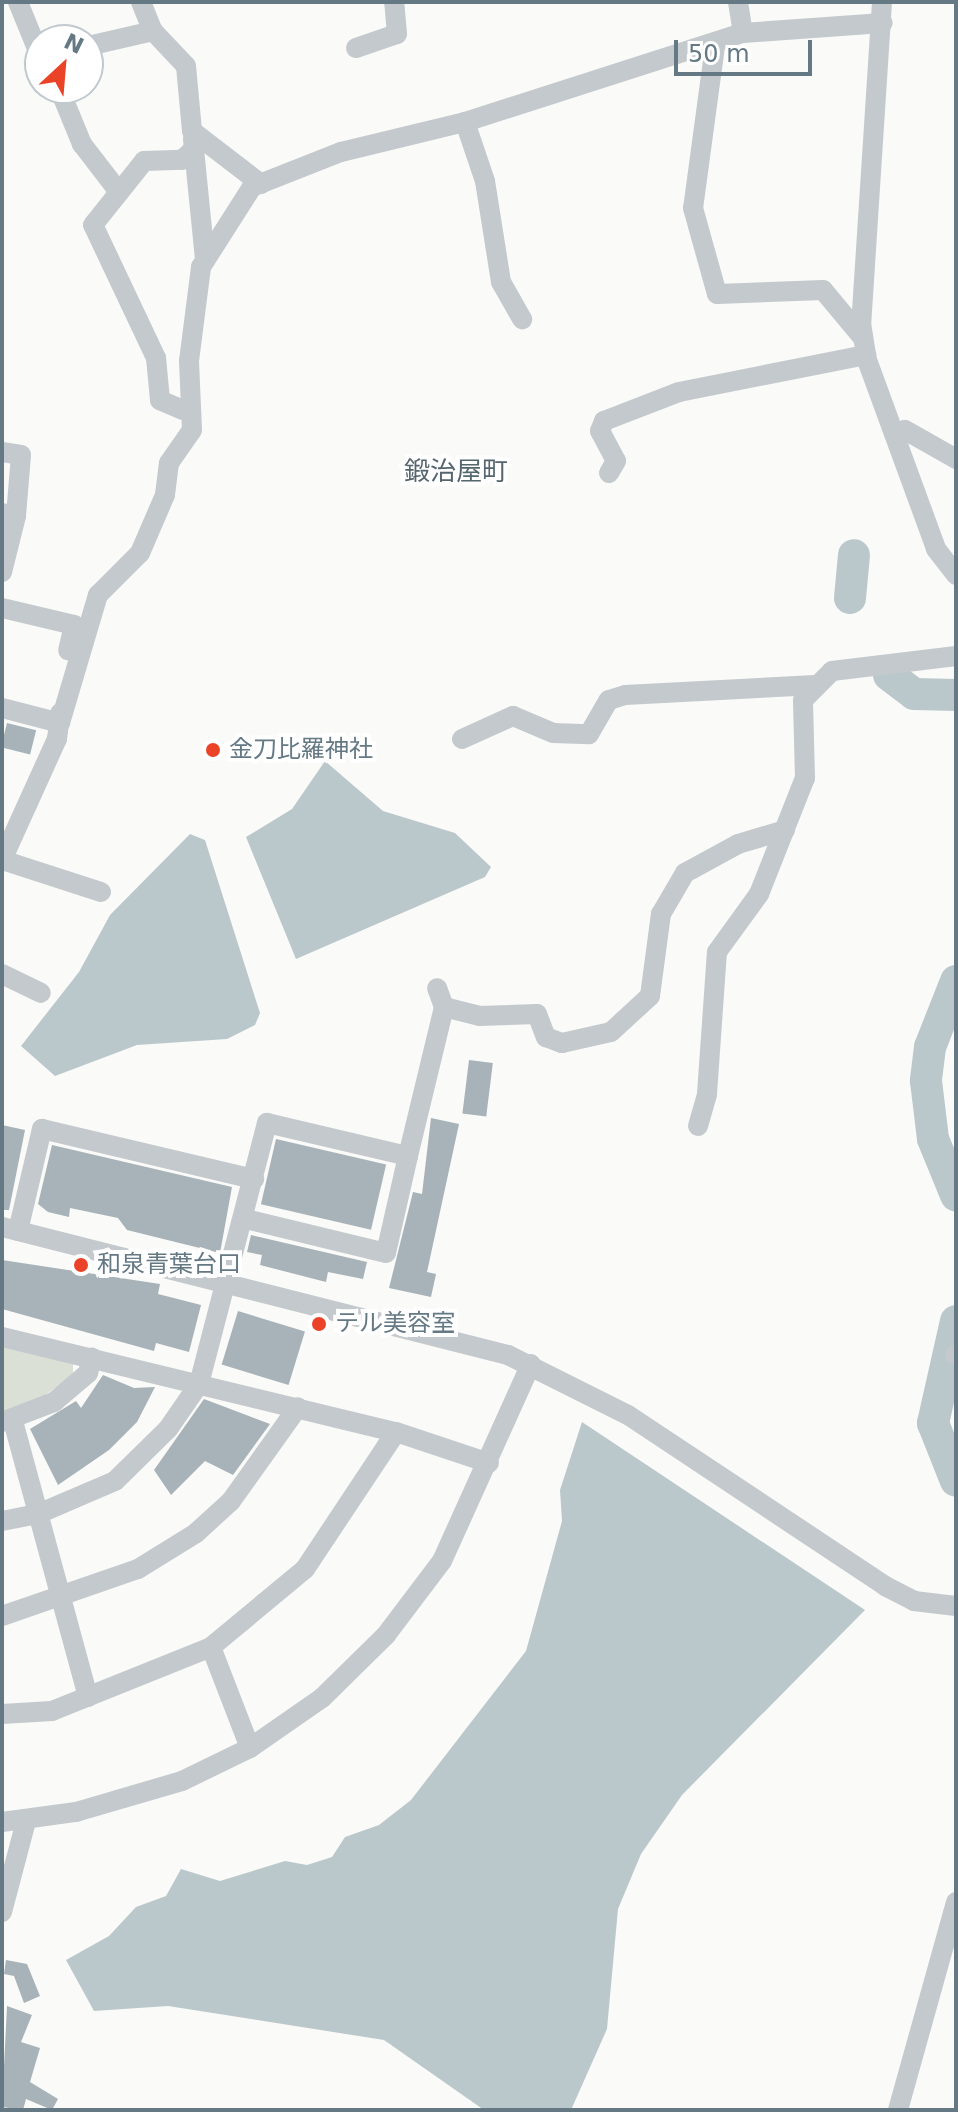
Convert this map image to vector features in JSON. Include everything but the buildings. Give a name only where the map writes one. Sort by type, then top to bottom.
[{"type":"street","points":[[18,2],[27,24]]},
{"type":"street","points":[[101,892],[2,860],[11,816],[60,723],[98,595],[140,553],[165,495],[169,463],[192,430],[189,361],[205,260],[186,66],[153,31],[141,2]]},
{"type":"street","points":[[356,48],[397,34],[394,2]]},
{"type":"street","points":[[738,2],[743,33]]},
{"type":"street","points":[[205,260],[261,184],[341,152],[465,122],[715,46],[743,33],[882,12],[865,347]]},
{"type":"street","points":[[104,42],[153,31]]},
{"type":"street","points":[[715,46],[693,208],[717,294],[823,290],[865,347],[936,549],[956,575]]},
{"type":"street","points":[[66,104],[82,144],[119,192]]},
{"type":"street","points":[[465,122],[485,181],[501,282],[522,319]]},
{"type":"street","points":[[193,140],[261,184]]},
{"type":"street","points":[[183,410],[160,400],[156,358],[93,225],[144,161],[182,160],[193,140]]},
{"type":"street","points":[[609,473],[616,461],[600,431],[604,421],[679,392],[865,347]]},
{"type":"street","points":[[894,433],[905,430],[956,459]]},
{"type":"street","points":[[2,452],[21,455],[2,572]]},
{"type":"street","points":[[2,608],[74,625],[59,682],[60,723]]},
{"type":"street","points":[[698,1126],[717,952],[726,930],[752,907],[805,778],[798,715],[815,685],[832,671],[956,656]]},
{"type":"street","points":[[462,739],[513,716],[553,733],[589,734],[600,710],[625,695],[815,685]]},
{"type":"street","points":[[2,708],[60,723]]},
{"type":"street","points":[[245,1219],[386,1253],[441,997],[479,1016],[537,1014],[546,1037],[562,1043],[611,1032],[650,996],[661,914],[685,873],[738,844],[785,830]]},
{"type":"street","points":[[2,974],[41,993]]},
{"type":"street","points":[[2,1521],[38,1514],[115,1481],[168,1429],[199,1384],[229,1281],[267,1123],[408,1156]]},
{"type":"street","points":[[254,1179],[42,1129],[10,1229],[421,1328],[531,1364],[628,1415],[885,1586],[914,1601],[956,1606]]},
{"type":"street","points":[[2,1337],[396,1432],[489,1463]]},
{"type":"street","points":[[88,1697],[63,1600],[8,1421],[72,1388],[92,1358]]},
{"type":"street","points":[[2,1822],[26,1821],[130,1800],[250,1748],[322,1698],[386,1635],[442,1561],[489,1463],[531,1364]]},
{"type":"street","points":[[2,1616],[63,1600],[138,1569],[196,1533],[231,1501],[298,1407]]},
{"type":"street","points":[[2,1714],[52,1711],[211,1647],[305,1569],[396,1432]]},
{"type":"street","points":[[211,1647],[250,1748]]},
{"type":"street","points":[[2,1912],[26,1821]]},
{"type":"street","points":[[898,2110],[956,1902]]},
{"type":"shaded area","points":[[325,761],[383,811],[455,833],[491,867],[485,877],[296,959],[246,837],[292,809]]},
{"type":"shaded area","points":[[190,834],[205,840],[260,1013],[255,1025],[227,1039],[137,1045],[55,1076],[21,1046],[79,972],[110,915]]},
{"type":"shaded area","points":[[2,1345],[73,1362],[73,1375],[37,1401],[2,1412]]},
{"type":"shaded area","points":[[582,1422],[865,1610],[682,1795],[641,1854],[618,1909],[607,2029],[571,2110],[484,2110],[384,2040],[168,2006],[94,2011],[66,1960],[109,1936],[136,1907],[166,1896],[181,1869],[220,1881],[285,1861],[307,1865],[332,1857],[345,1837],[379,1825],[411,1800],[526,1651],[562,1521],[560,1490]]},
{"type":"waterway","points":[[850,598],[854,555]]},
{"type":"waterway","points":[[889,675],[914,694],[956,695]]},
{"type":"waterway","points":[[956,981],[930,1047],[926,1081],[933,1139],[956,1195]]},
{"type":"waterway","points":[[956,1321],[933,1423],[956,1481]]},
{"type":"place","name":"金刀比羅神社","points":[[213,750]]},
{"type":"place","name":"和泉青葉台口","points":[[81,1265]]},
{"type":"place","name":"テル美容室","points":[[319,1324]]},
{"type":"district","name":"鍛治屋町","points":[[456,472]]}]
